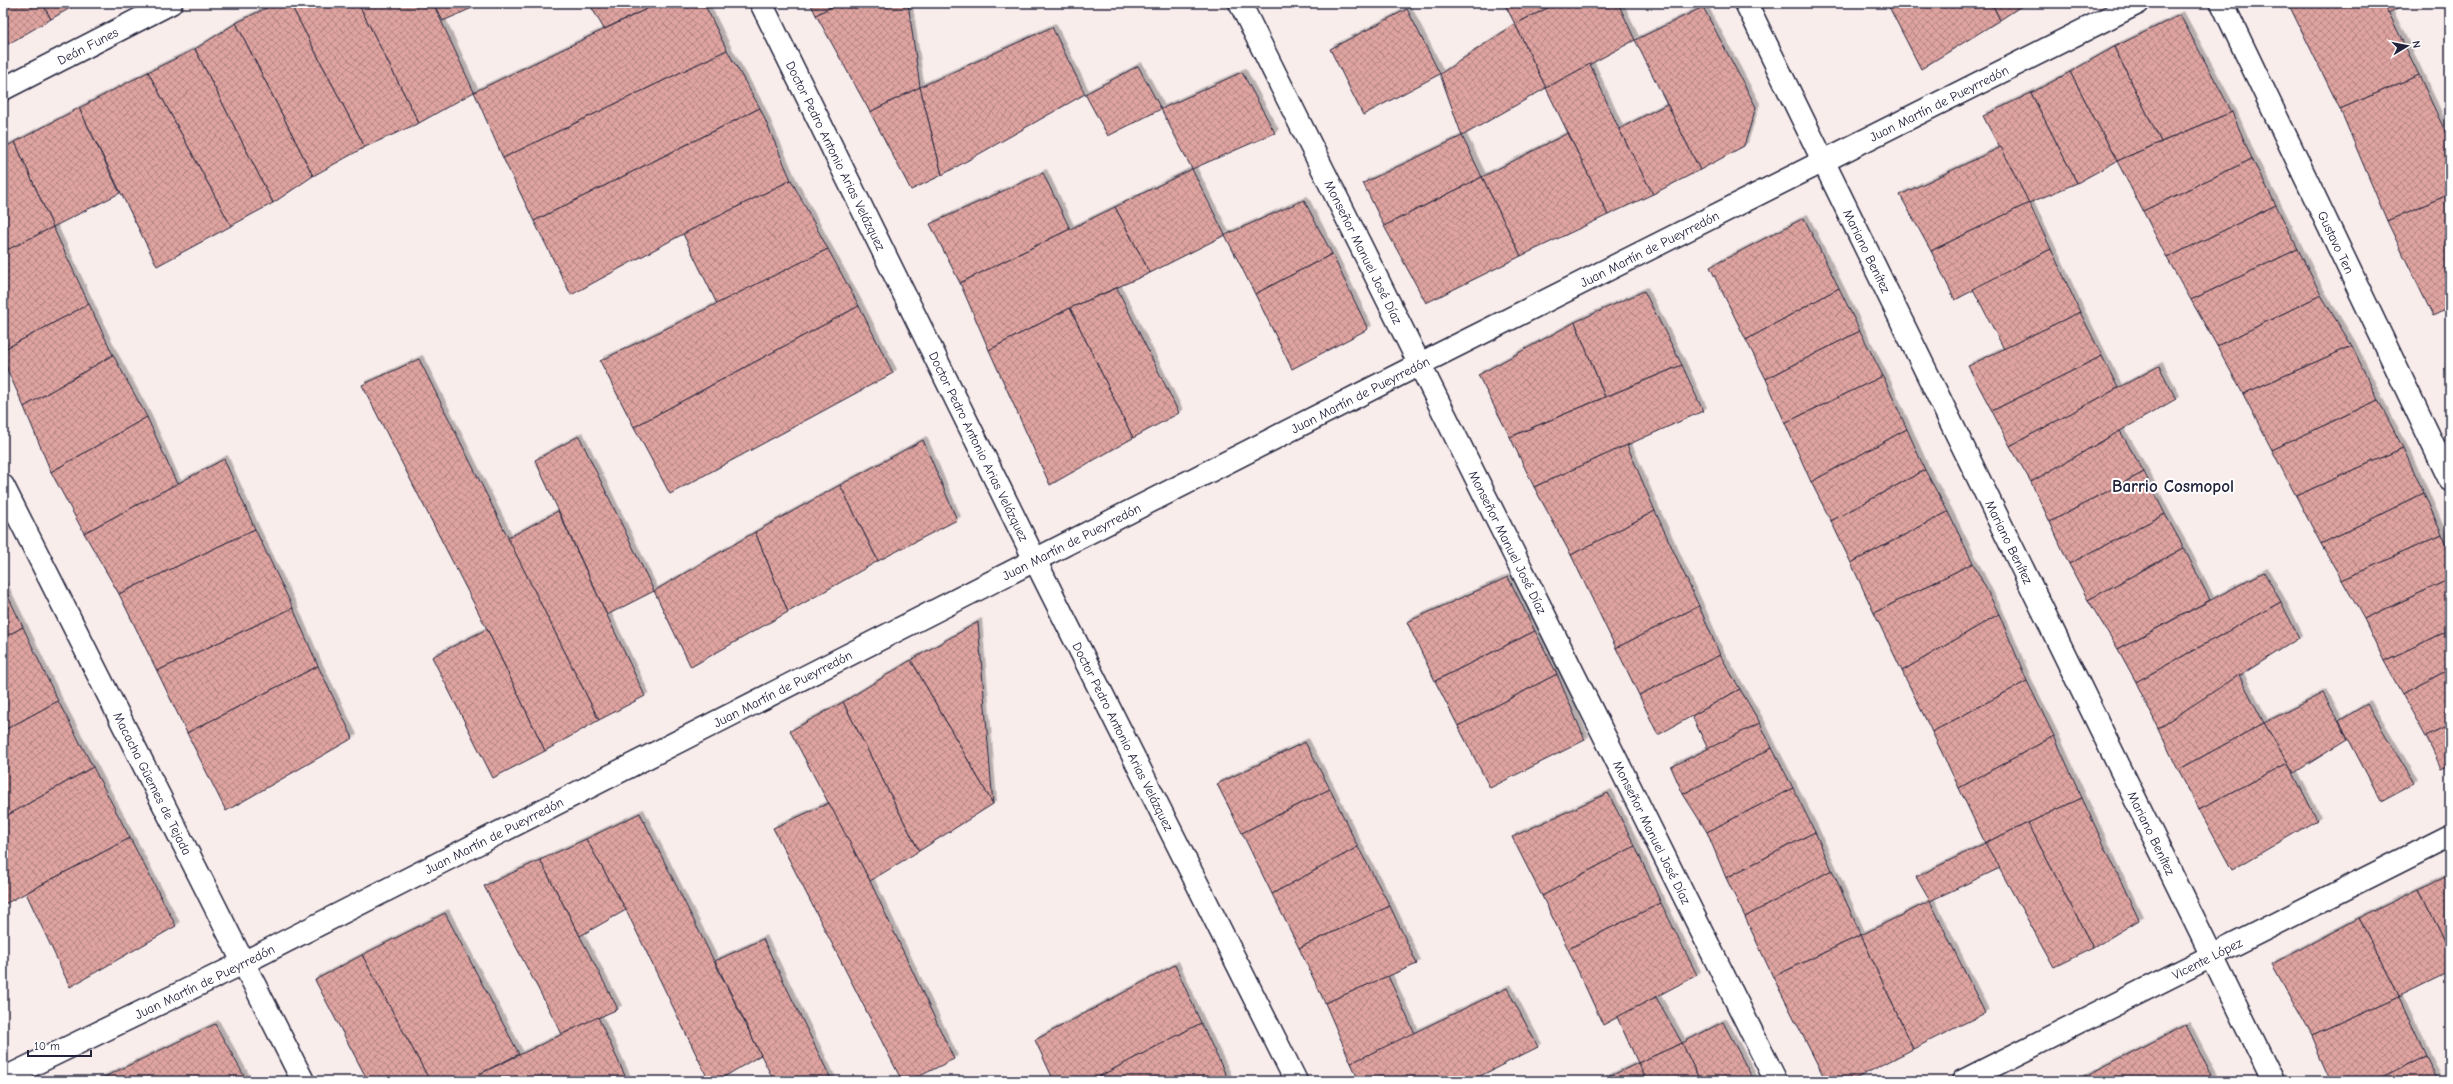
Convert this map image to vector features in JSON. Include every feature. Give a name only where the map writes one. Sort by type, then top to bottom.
[{"type":"street","name":"Deán Funes","points":[[3,89],[171,3]]},
{"type":"street","name":"Doctor Pedro Antonio Arias Velázquez","points":[[761,3],[1035,560],[1296,1081]]},
{"type":"street","name":"Monseñor Manuel José Díaz","points":[[1240,3],[1776,1081]]},
{"type":"street","name":"Mariano Benítez","points":[[1746,3],[2273,1081]]},
{"type":"street","name":"Juan Martín de Pueyrredón","points":[[3,1079],[243,963],[1420,364],[1825,162],[2138,3]]},
{"type":"street","name":"Gustavo Ten","points":[[2222,3],[2450,480]]},
{"type":"street","name":"Macacha Güemes de Tejada","points":[[3,486],[303,1081]]},
{"type":"street","name":"Vicente López","points":[[1963,1081],[2450,836]]},
{"type":"building","points":[[3,3],[42,3],[51,19],[3,47]]},
{"type":"building","points":[[42,3],[79,3],[51,19]]},
{"type":"building","points":[[276,3],[290,3],[365,147],[313,176],[236,23]]},
{"type":"building","points":[[290,3],[358,3],[419,123],[365,147]]},
{"type":"building","points":[[358,3],[433,3],[474,92],[419,123]]},
{"type":"building","points":[[433,3],[483,3],[443,21]]},
{"type":"building","points":[[589,3],[659,3],[604,29]]},
{"type":"building","points":[[659,3],[704,3],[727,50],[503,158],[474,92]]},
{"type":"building","points":[[810,3],[839,3],[816,15]]},
{"type":"building","points":[[839,3],[908,3],[920,87],[870,112],[816,15]]},
{"type":"building","points":[[1504,3],[1558,3],[1515,24]]},
{"type":"building","points":[[1558,3],[1618,3],[1635,40],[1546,88],[1515,24]]},
{"type":"building","points":[[1887,3],[1992,3],[2000,20],[1921,69]]},
{"type":"building","points":[[1992,3],[2026,3],[2000,20]]},
{"type":"building","points":[[2288,3],[2384,3],[2419,75],[2340,109]]},
{"type":"building","points":[[2384,3],[2408,3],[2388,13]]},
{"type":"building","points":[[1703,7],[1756,107],[1744,146],[1700,170],[1635,40]]},
{"type":"building","points":[[1407,9],[1440,74],[1363,115],[1330,49]]},
{"type":"building","points":[[2180,15],[2232,112],[2161,142],[2114,47]]},
{"type":"building","points":[[236,23],[313,176],[273,203],[195,49]]},
{"type":"building","points":[[1515,24],[1546,88],[1462,136],[1440,74]]},
{"type":"building","points":[[1052,27],[1085,94],[942,175],[920,87]]},
{"type":"building","points":[[2114,47],[2161,142],[2117,161],[2070,72]]},
{"type":"building","points":[[195,49],[273,203],[231,226],[148,72]]},
{"type":"building","points":[[727,50],[760,108],[534,221],[503,158]]},
{"type":"building","points":[[1590,64],[1619,129],[1653,194],[1608,215],[1546,88]]},
{"type":"building","points":[[1138,66],[1161,109],[1108,136],[1085,94]]},
{"type":"building","points":[[148,72],[231,226],[157,266],[79,108]]},
{"type":"building","points":[[1242,72],[1275,133],[1192,169],[1161,109]]},
{"type":"building","points":[[2070,72],[2117,161],[2077,183],[2031,93]]},
{"type":"building","points":[[2419,75],[2450,142],[2450,194],[2387,221],[2340,109]]},
{"type":"building","points":[[920,87],[942,175],[911,190],[870,112]]},
{"type":"building","points":[[2031,93],[2077,183],[2029,203],[1983,116]]},
{"type":"building","points":[[1667,104],[1700,170],[1653,194],[1619,129]]},
{"type":"building","points":[[79,108],[120,193],[53,227],[15,142]]},
{"type":"building","points":[[760,108],[791,180],[683,234],[571,295],[534,221]]},
{"type":"building","points":[[2232,112],[2252,159],[2143,211],[2117,161]]},
{"type":"building","points":[[1568,133],[1608,215],[1521,256],[1482,177]]},
{"type":"building","points":[[1462,136],[1482,177],[1384,226],[1363,183]]},
{"type":"building","points":[[15,142],[53,227],[3,252],[3,148]]},
{"type":"building","points":[[2001,147],[2029,203],[1931,251],[1900,195]]},
{"type":"building","points":[[2252,159],[2276,205],[2167,258],[2143,211]]},
{"type":"building","points":[[1192,169],[1225,235],[1150,273],[1115,207]]},
{"type":"building","points":[[1043,173],[1070,229],[960,283],[930,224]]},
{"type":"building","points":[[1482,177],[1521,256],[1426,303],[1384,226]]},
{"type":"building","points":[[791,180],[828,249],[717,304],[683,234]]},
{"type":"building","points":[[2450,194],[2450,307],[2433,316],[2387,221]]},
{"type":"building","points":[[1304,200],[1332,254],[1255,294],[1225,235]]},
{"type":"building","points":[[2029,203],[2051,249],[1955,300],[1931,251]]},
{"type":"building","points":[[2276,205],[2298,249],[2191,300],[2167,258]]},
{"type":"building","points":[[1115,207],[1150,273],[1070,308],[989,350],[960,283]]},
{"type":"building","points":[[1804,218],[1839,288],[1746,340],[1710,267]]},
{"type":"building","points":[[53,227],[89,304],[3,350],[3,252]]},
{"type":"building","points":[[828,249],[859,306],[634,427],[600,361]]},
{"type":"building","points":[[2051,249],[2080,312],[2004,349],[1973,289]]},
{"type":"building","points":[[2298,249],[2321,295],[2217,346],[2191,300]]},
{"type":"building","points":[[1332,254],[1368,329],[1292,369],[1255,294]]},
{"type":"building","points":[[1117,288],[1179,413],[1133,438],[1070,308]]},
{"type":"building","points":[[1839,288],[1860,331],[1766,379],[1746,340]]},
{"type":"building","points":[[1644,291],[1682,365],[1605,397],[1575,322]]},
{"type":"building","points":[[2321,295],[2352,346],[2243,394],[2217,346]]},
{"type":"building","points":[[89,304],[113,355],[24,407],[3,360],[3,350]]},
{"type":"building","points":[[859,306],[893,373],[670,494],[634,427]]},
{"type":"building","points":[[1070,308],[1133,438],[1050,485],[989,350]]},
{"type":"building","points":[[2080,312],[2102,356],[1992,411],[1968,366]]},
{"type":"building","points":[[1575,322],[1605,397],[1510,437],[1478,375]]},
{"type":"building","points":[[1860,331],[1883,376],[1785,423],[1766,379]]},
{"type":"building","points":[[2352,346],[2378,400],[2272,450],[2243,394]]},
{"type":"building","points":[[113,355],[147,417],[51,472],[24,407]]},
{"type":"building","points":[[2102,356],[2118,388],[2010,446],[1992,411]]},
{"type":"building","points":[[419,359],[599,720],[545,751],[487,629],[362,385]]},
{"type":"building","points":[[1682,365],[1703,411],[1534,487],[1510,437]]},
{"type":"building","points":[[2159,366],[2176,399],[2031,482],[2010,446]]},
{"type":"building","points":[[2450,366],[2450,377],[2445,368]]},
{"type":"building","points":[[1883,376],[1907,429],[1811,482],[1785,423]]},
{"type":"building","points":[[2378,400],[2403,448],[2296,496],[2272,450]]},
{"type":"building","points":[[147,417],[177,484],[84,533],[51,472]]},
{"type":"building","points":[[1907,429],[1925,470],[1831,521],[1811,482]]},
{"type":"building","points":[[2120,431],[2144,472],[2050,522],[2031,482]]},
{"type":"building","points":[[579,436],[654,591],[607,615],[535,460]]},
{"type":"building","points":[[923,440],[957,520],[878,561],[840,485]]},
{"type":"building","points":[[1627,445],[1655,511],[1571,555],[1534,487]]},
{"type":"building","points":[[2403,448],[2424,493],[2321,544],[2296,496]]},
{"type":"building","points":[[224,459],[255,529],[119,594],[84,533]]},
{"type":"building","points":[[1925,470],[1948,512],[1851,563],[1831,521]]},
{"type":"building","points":[[2144,472],[2165,514],[2069,564],[2050,522]]},
{"type":"building","points":[[840,485],[878,561],[788,612],[755,532]]},
{"type":"building","points":[[2424,493],[2442,535],[2342,580],[2321,544]]},
{"type":"building","points":[[558,511],[645,696],[599,720],[508,538]]},
{"type":"building","points":[[1655,511],[1699,606],[1616,648],[1571,555]]},
{"type":"building","points":[[1948,512],[1973,563],[1874,613],[1851,563]]},
{"type":"building","points":[[2165,514],[2184,548],[2088,600],[2069,564]]},
{"type":"building","points":[[255,529],[293,608],[157,671],[119,594]]},
{"type":"building","points":[[755,532],[788,612],[691,667],[654,591]]},
{"type":"building","points":[[2442,535],[2450,554],[2450,579],[2364,619],[2342,580]]},
{"type":"building","points":[[2184,548],[2210,600],[2118,649],[2088,600]]},
{"type":"building","points":[[1973,563],[1999,614],[1902,671],[1874,613]]},
{"type":"building","points":[[2264,572],[2281,602],[2136,682],[2118,649]]},
{"type":"building","points":[[1508,577],[1535,631],[1435,681],[1407,622]]},
{"type":"building","points":[[2450,579],[2450,630],[2384,661],[2364,619]]},
{"type":"building","points":[[3,586],[23,627],[3,638]]},
{"type":"building","points":[[2281,602],[2299,638],[2158,728],[2136,682]]},
{"type":"building","points":[[1699,606],[1720,655],[1639,695],[1616,648]]},
{"type":"building","points":[[293,608],[318,666],[187,733],[157,671]]},
{"type":"building","points":[[1999,614],[2027,681],[1932,732],[1902,671]]},
{"type":"building","points":[[978,622],[993,804],[911,660]]},
{"type":"building","points":[[23,627],[58,701],[3,731],[3,638]]},
{"type":"building","points":[[487,629],[545,751],[493,778],[432,657]]},
{"type":"building","points":[[2450,630],[2450,669],[2402,694],[2384,661]]},
{"type":"building","points":[[1535,631],[1557,674],[1458,726],[1435,681]]},
{"type":"building","points":[[1720,655],[1740,689],[1658,735],[1639,695]]},
{"type":"building","points":[[911,660],[993,804],[919,851],[843,702]]},
{"type":"building","points":[[318,666],[353,738],[226,811],[187,733]]},
{"type":"building","points":[[2450,669],[2450,725],[2426,737],[2402,694]]},
{"type":"building","points":[[1557,674],[1585,740],[1490,788],[1458,726]]},
{"type":"building","points":[[2239,675],[2264,723],[2178,770],[2158,728]]},
{"type":"building","points":[[2027,681],[2054,736],[1959,788],[1932,732]]},
{"type":"building","points":[[1740,689],[1760,723],[1708,749],[1692,716]]},
{"type":"building","points":[[2323,693],[2348,739],[2294,773],[2264,723]]},
{"type":"building","points":[[58,701],[93,767],[3,818],[3,731]]},
{"type":"building","points":[[843,702],[919,851],[870,881],[790,731]]},
{"type":"building","points":[[2367,704],[2414,783],[2381,801],[2339,721]]},
{"type":"building","points":[[1760,723],[1772,748],[1683,794],[1671,767]]},
{"type":"building","points":[[2264,723],[2288,763],[2199,809],[2178,770]]},
{"type":"building","points":[[2450,725],[2450,764],[2441,768],[2426,737]]},
{"type":"building","points":[[2054,736],[2082,798],[1985,843],[1959,788]]},
{"type":"building","points":[[1305,742],[1330,789],[1242,833],[1217,784]]},
{"type":"building","points":[[1772,748],[1793,788],[1707,832],[1683,794]]},
{"type":"building","points":[[2288,763],[2317,820],[2232,870],[2199,809]]},
{"type":"building","points":[[93,767],[130,838],[3,905],[3,818]]},
{"type":"building","points":[[1793,788],[1815,832],[1726,878],[1707,832]]},
{"type":"building","points":[[1330,789],[1358,847],[1272,894],[1242,833]]},
{"type":"building","points":[[1608,793],[1635,846],[1542,896],[1512,837]]},
{"type":"building","points":[[2082,798],[2139,920],[2093,948],[2028,823]]},
{"type":"building","points":[[829,803],[870,881],[954,1059],[910,1081],[902,1081],[773,828]]},
{"type":"building","points":[[640,813],[761,1055],[717,1081],[709,1081],[626,910],[586,839]]},
{"type":"building","points":[[2028,823],[2093,948],[2054,967],[1985,843]]},
{"type":"building","points":[[1815,832],[1832,870],[1745,917],[1726,878]]},
{"type":"building","points":[[130,838],[176,926],[70,987],[26,893]]},
{"type":"building","points":[[586,839],[626,910],[580,936],[540,860]]},
{"type":"building","points":[[1985,843],[2000,868],[1930,901],[1916,877]]},
{"type":"building","points":[[1635,846],[1661,903],[1568,949],[1542,896]]},
{"type":"building","points":[[1358,847],[1390,906],[1299,948],[1272,894]]},
{"type":"building","points":[[540,860],[618,1009],[562,1034],[484,886]]},
{"type":"building","points":[[1832,870],[1861,935],[1773,977],[1745,917]]},
{"type":"building","points":[[2450,875],[2450,952],[2419,889]]},
{"type":"building","points":[[2419,889],[2450,952],[2450,972],[2399,997],[2359,918]]},
{"type":"building","points":[[1930,901],[1985,1013],[1913,1049],[1861,935]]},
{"type":"building","points":[[1661,903],[1697,975],[1603,1025],[1568,949]]},
{"type":"building","points":[[1390,906],[1417,964],[1325,1003],[1299,948]]},
{"type":"building","points":[[445,913],[519,1054],[465,1081],[430,1081],[362,955]]},
{"type":"building","points":[[2359,918],[2399,997],[2312,1036],[2272,964]]},
{"type":"building","points":[[1861,935],[1913,1049],[1851,1081],[1826,1081],[1773,977]]},
{"type":"building","points":[[763,939],[832,1081],[774,1081],[715,961]]},
{"type":"building","points":[[362,955],[430,1081],[368,1081],[315,980]]},
{"type":"building","points":[[1175,965],[1201,1023],[1091,1081],[1054,1081],[1035,1040]]},
{"type":"building","points":[[1388,976],[1415,1034],[1351,1063],[1325,1003]]},
{"type":"building","points":[[1507,988],[1538,1047],[1470,1081],[1359,1081],[1351,1063]]},
{"type":"building","points":[[1656,997],[1682,1043],[1638,1063],[1617,1017]]},
{"type":"building","points":[[2399,997],[2426,1056],[2373,1081],[2332,1081],[2312,1036]]},
{"type":"building","points":[[598,1017],[627,1080],[465,1081]]},
{"type":"building","points":[[1723,1022],[1754,1081],[1700,1081],[1682,1043]]},
{"type":"building","points":[[1201,1023],[1228,1079],[1224,1081],[1091,1081]]},
{"type":"building","points":[[215,1024],[247,1081],[96,1081]]},
{"type":"building","points":[[2186,1025],[2215,1081],[2075,1081]]},
{"type":"building","points":[[1682,1043],[1700,1081],[1647,1081],[1638,1063]]},
{"type":"building","points":[[2426,1056],[2438,1081],[2373,1081]]},
{"type":"building","points":[[1638,1063],[1647,1081],[1600,1081]]},
{"type":"district","name":"Barrio Cosmopol","points":[[2173,486]]}]
